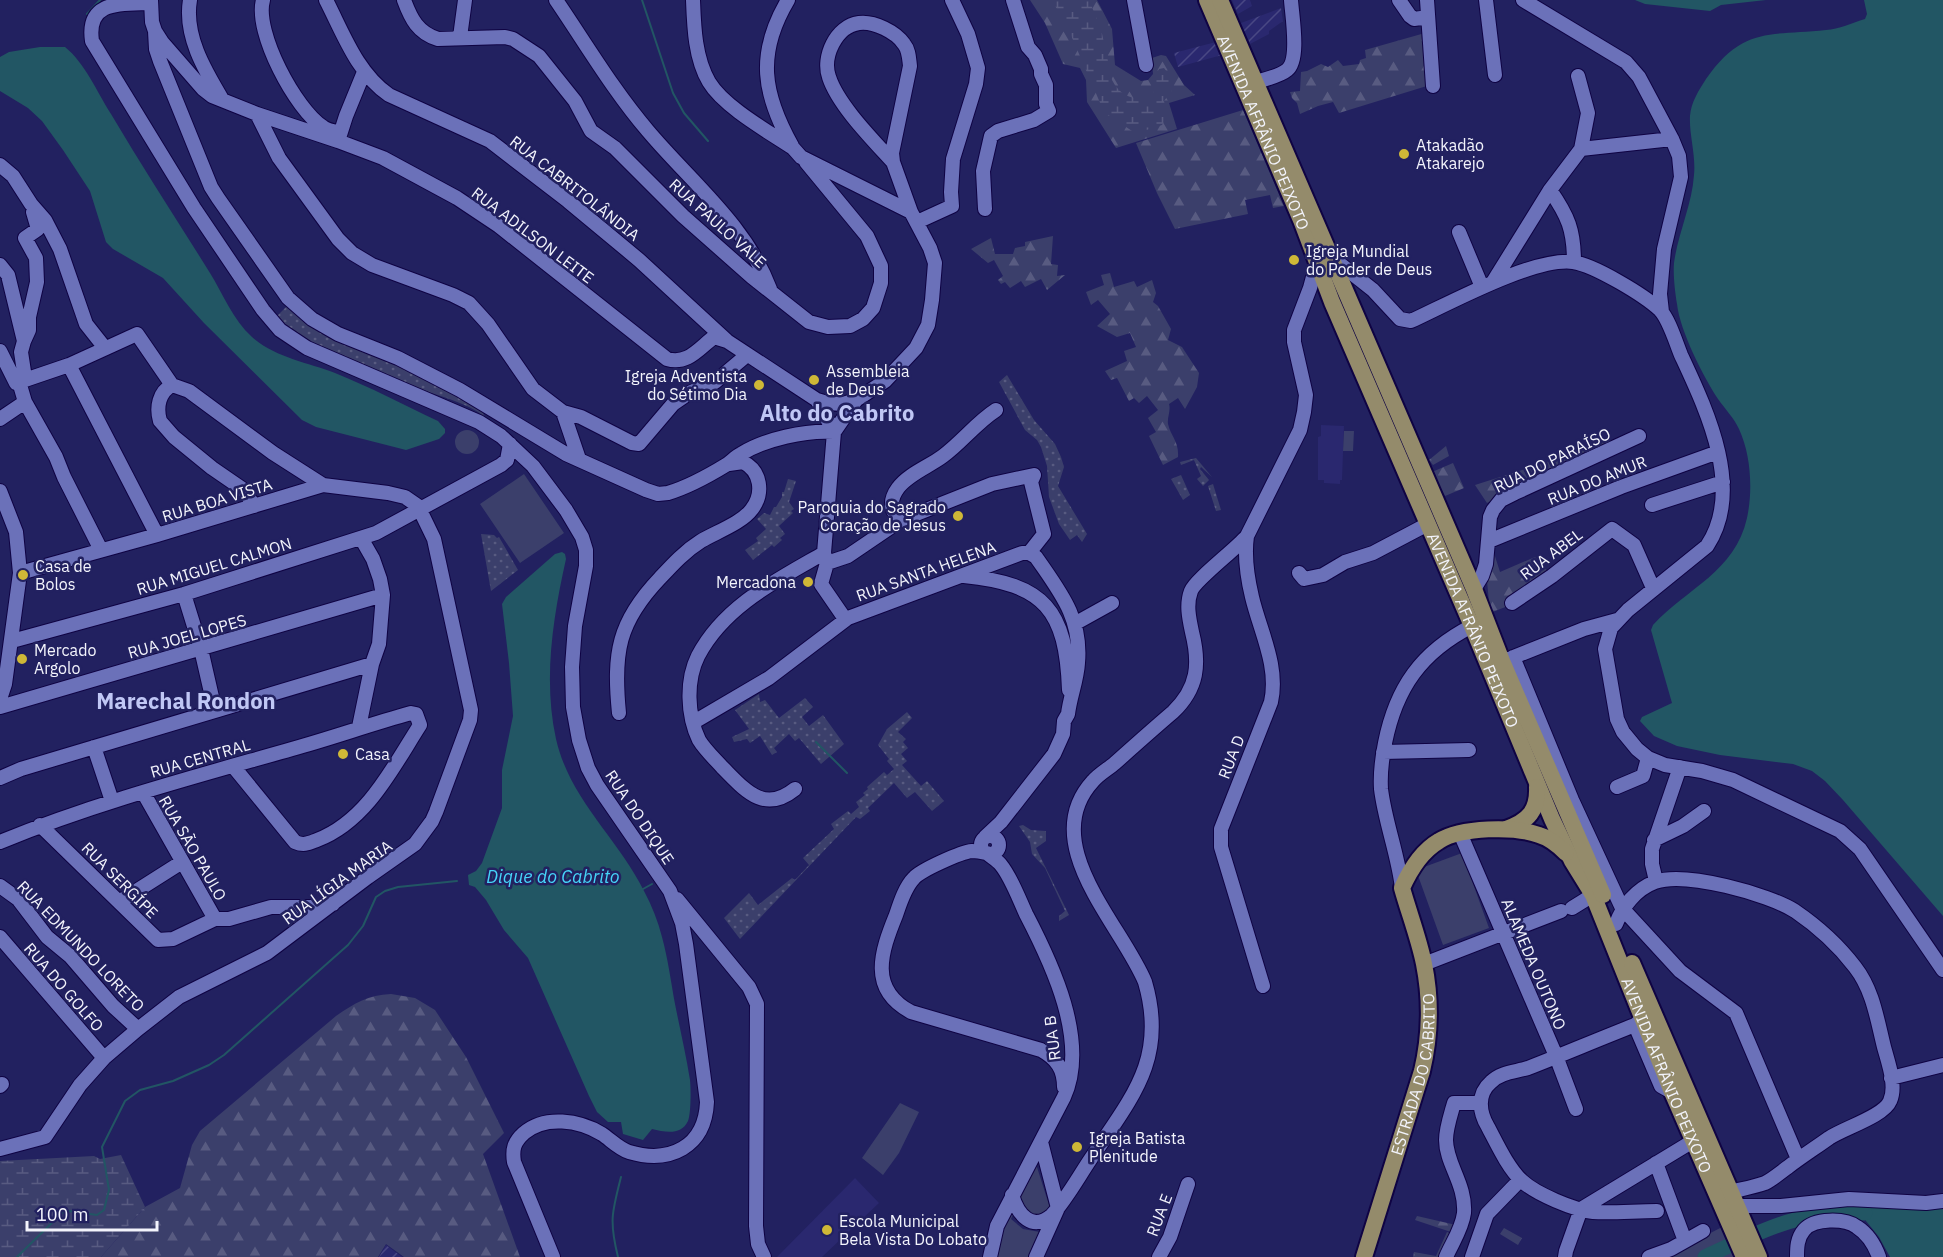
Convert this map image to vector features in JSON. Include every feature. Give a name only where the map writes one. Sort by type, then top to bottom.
[{"type":"main road","name":"AVENIDA AFRÂNIO PEIXOTO","points":[[1207,0],[1474,589],[1508,659],[1552,821],[1556,844],[1572,861],[1593,895],[1638,1022],[1693,1141],[1759,1257]]},
{"type":"main road","name":"AVENIDA AFRÂNIO PEIXOTO","points":[[1220,0],[1256,82],[1324,259],[1332,302],[1472,626],[1552,821],[1616,924],[1733,1208],[1744,1257]]},
{"type":"main road","points":[[1506,829],[1518,824],[1534,810],[1538,801],[1537,783]]},
{"type":"main road","points":[[1534,810],[1552,821]]},
{"type":"main road","points":[[1402,888],[1409,872],[1429,849],[1447,836],[1552,821]]},
{"type":"main road","name":"ESTRADA DO CABRITO","points":[[1364,1257],[1424,1064],[1428,1020],[1424,964],[1402,888]]},
{"type":"street","points":[[190,0],[189,17],[192,37],[210,79],[223,101]]},
{"type":"street","points":[[263,0],[261,14],[264,31],[280,70],[298,100],[322,126],[339,137],[364,72]]},
{"type":"street","name":"RUA CABRITOLÂNDIA","points":[[326,0],[364,72],[378,87],[389,95],[482,136],[568,201],[639,260],[727,341],[817,400]]},
{"type":"street","name":"RUA PAULO VALE","points":[[404,0],[411,18],[423,33],[438,39],[505,37],[513,39],[539,56],[575,101],[591,131],[615,148],[683,216],[752,277],[770,289]]},
{"type":"street","points":[[460,38],[465,0]]},
{"type":"street","name":"RUA PAULO VALE","points":[[555,0],[629,108],[738,229],[763,270],[770,289]]},
{"type":"street","points":[[693,0],[693,19],[699,58],[709,81],[729,104],[797,152],[914,217],[952,206],[953,159],[977,78],[976,58],[952,0]]},
{"type":"street","points":[[770,289],[800,316],[818,325],[834,328],[854,324],[866,316],[873,308],[881,283],[881,266],[867,236],[797,152],[780,125],[769,93],[766,72],[774,32],[789,0]]},
{"type":"street","points":[[986,209],[983,171],[991,136],[998,131],[1034,120],[1049,111],[1046,104],[1046,85],[1041,69],[1035,55],[1028,47],[1013,0]]},
{"type":"street","points":[[1134,0],[1146,65]]},
{"type":"street","points":[[1256,82],[1286,72],[1292,64],[1294,54],[1291,0]]},
{"type":"street","points":[[1399,0],[1414,19],[1428,17]]},
{"type":"street","points":[[1427,0],[1433,86]]},
{"type":"street","points":[[1486,0],[1495,75]]},
{"type":"street","points":[[1523,0],[1626,62],[1639,77],[1672,139],[1679,156],[1681,177],[1664,249],[1660,294],[1662,312],[1703,404],[1718,452],[1723,482],[1719,516],[1708,544],[1617,620],[1608,635],[1605,649],[1617,719],[1627,738],[1648,758],[1665,765],[1702,771],[1733,780],[1840,831],[1860,849],[1943,970]]},
{"type":"street","name":"RUA ADILSON LEITE","points":[[151,2],[155,31],[167,49],[203,88],[223,101],[257,114],[339,137],[457,198],[499,226],[667,358],[679,361],[688,358],[714,337],[727,341]]},
{"type":"street","name":"RUA DO DIQUE","points":[[151,2],[104,6],[91,26],[92,41],[194,208],[270,320],[287,336],[307,348],[479,422],[510,444],[533,466],[566,510],[582,537],[586,550],[586,566],[575,626],[572,667],[573,707],[579,740],[588,768],[597,785],[670,891],[682,923],[707,1102],[703,1128],[692,1142],[678,1152],[657,1155],[628,1151],[593,1129],[563,1121],[547,1122],[526,1131],[515,1143],[513,1154],[553,1257]]},
{"type":"street","points":[[848,618],[843,616],[821,584],[834,432],[856,400],[885,381],[905,362],[921,341],[928,325],[935,263],[893,162],[892,148],[901,117],[910,66],[909,55],[900,38],[877,26],[861,22],[843,31],[833,44],[827,60],[829,77],[852,115],[893,162]]},
{"type":"street","points":[[155,31],[156,49],[160,61],[212,186],[225,208],[294,304],[312,319],[338,334],[398,358],[460,390],[566,454],[646,490],[662,494],[678,490],[729,464],[743,453],[786,437],[822,431],[834,432]]},
{"type":"street","points":[[1488,285],[1550,190],[1581,149],[1588,113],[1578,76]]},
{"type":"street","points":[[257,114],[279,159],[343,244],[372,266],[469,303],[488,324],[533,389],[563,412],[580,417],[632,443],[639,444],[674,404],[688,393],[715,382],[747,355]]},
{"type":"street","points":[[1581,149],[1672,139]]},
{"type":"street","points":[[0,165],[13,176],[31,204],[45,220],[60,249],[86,324],[105,348]]},
{"type":"street","points":[[1550,190],[1569,221],[1573,236],[1574,262]]},
{"type":"street","points":[[16,383],[25,378],[21,352],[29,330],[29,317],[37,282],[36,258],[26,238],[38,229],[31,204]]},
{"type":"street","points":[[1459,232],[1488,285]]},
{"type":"street","points":[[1036,1257],[1058,1208],[1139,1083],[1148,1062],[1152,1038],[1150,1000],[1140,971],[1076,854],[1073,836],[1076,809],[1093,781],[1173,712],[1188,696],[1197,662],[1196,645],[1188,609],[1190,591],[1247,536],[1288,457],[1302,422],[1305,395],[1293,335],[1304,303],[1324,259],[1373,290],[1400,319],[1406,321],[1411,321],[1488,285],[1560,261],[1586,266],[1643,297],[1662,312]]},
{"type":"street","points":[[3,273],[24,341]]},
{"type":"street","points":[[1304,303],[1315,298],[1332,302]]},
{"type":"street","points":[[16,383],[69,365],[137,334],[172,385],[189,391],[273,453],[323,485]]},
{"type":"street","points":[[0,351],[16,383],[20,385],[25,402],[56,457],[101,550]]},
{"type":"street","points":[[69,365],[157,535]]},
{"type":"street","points":[[172,385],[160,396],[160,421],[181,443],[244,489],[254,506]]},
{"type":"street","points":[[817,400],[835,404],[856,400]]},
{"type":"street","points":[[817,400],[834,432]]},
{"type":"street","points":[[0,419],[25,402]]},
{"type":"street","points":[[901,520],[891,508],[898,488],[945,455],[996,410]]},
{"type":"street","points":[[563,412],[579,459]]},
{"type":"street","name":"RUA DO PARAÍSO","points":[[1474,589],[1482,576],[1489,541],[1490,517],[1496,504],[1639,436]]},
{"type":"street","points":[[501,465],[507,460],[510,444]]},
{"type":"street","name":"RUA DO AMUR","points":[[1489,541],[1621,487],[1718,452]]},
{"type":"street","points":[[619,713],[618,654],[623,630],[631,615],[646,593],[681,556],[702,540],[744,516],[756,502],[759,488],[755,473],[743,462],[729,464]]},
{"type":"street","points":[[501,465],[521,463],[533,466]]},
{"type":"street","name":"RUA MIGUEL CALMON","points":[[12,641],[184,594],[376,533],[501,465]]},
{"type":"street","points":[[795,789],[786,796],[770,800],[755,796],[743,789],[701,742],[690,700],[690,677],[698,656],[716,629],[755,594],[825,558],[848,556],[901,520],[967,493],[1010,478],[1034,475],[1031,482],[1044,536],[1029,553],[1036,557],[1061,592],[1076,622],[1072,649]]},
{"type":"street","points":[[1652,505],[1723,482]]},
{"type":"street","name":"RUA BOA VISTA","points":[[20,573],[323,485],[388,493],[409,499],[420,510]]},
{"type":"street","points":[[0,491],[16,532],[20,573],[12,641],[5,684],[0,699]]},
{"type":"street","name":"RUA LÍGIA MARIA","points":[[0,1149],[45,1137],[80,1085],[104,1058],[138,1029],[179,997],[267,953],[368,877],[405,853],[421,836],[436,812],[471,715],[434,539],[420,510]]},
{"type":"street","points":[[1299,573],[1305,579],[1323,575],[1345,562],[1373,553],[1428,524]]},
{"type":"street","name":"RUA ABEL","points":[[1512,603],[1552,576],[1610,529],[1618,531],[1634,545],[1653,588]]},
{"type":"street","name":"RUA D","points":[[1247,536],[1245,559],[1248,581],[1270,657],[1273,685],[1271,702],[1221,829],[1220,837],[1226,865],[1263,986]]},
{"type":"street","points":[[359,727],[372,664],[380,644],[383,595],[373,559],[361,538]]},
{"type":"street","name":"RUA SANTA HELENA","points":[[694,722],[769,678],[848,618],[960,575],[1022,553],[1029,553]]},
{"type":"street","points":[[960,575],[1002,581],[1029,591],[1039,598],[1054,617],[1078,663],[1068,714],[1064,720],[1063,734],[1054,754],[985,845]]},
{"type":"street","points":[[184,594],[201,649],[214,710]]},
{"type":"street","name":"RUA JOEL LOPES","points":[[0,706],[383,595]]},
{"type":"street","points":[[1076,622],[1112,603]]},
{"type":"street","points":[[1617,620],[1584,629],[1508,659],[1622,908],[1680,971],[1736,1013],[1798,1159]]},
{"type":"street","name":"ESTRADA DO CABRITO","points":[[1402,888],[1381,788],[1383,752],[1388,725],[1398,699],[1415,670],[1434,649],[1452,636],[1472,626]]},
{"type":"street","points":[[0,778],[21,769],[372,664]]},
{"type":"street","name":"RUA CENTRAL","points":[[0,842],[40,825],[112,801],[232,766],[296,748],[359,727],[411,713],[417,716],[420,725],[371,797],[349,822],[324,837],[305,844],[295,842],[232,766]]},
{"type":"street","points":[[94,747],[112,801]]},
{"type":"street","points":[[1383,752],[1469,750]]},
{"type":"street","points":[[1617,787],[1643,776],[1648,758]]},
{"type":"street","points":[[1656,882],[1652,860],[1654,840],[1680,767]]},
{"type":"street","name":"RUA SÃO PAULO","points":[[143,792],[215,919]]},
{"type":"street","points":[[1654,840],[1683,826],[1704,811]]},
{"type":"street","points":[[1001,822],[999,844],[1002,865]]},
{"type":"street","name":"RUA SERGÍPE","points":[[40,825],[158,940],[173,939],[215,919]]},
{"type":"street","name":"ALAMEDA OUTONO","points":[[1460,833],[1576,1108]]},
{"type":"street","points":[[999,844],[994,836],[985,845],[924,871],[911,880],[884,947],[881,970],[886,988],[896,1002],[911,1012],[1048,1054],[1055,1059],[1062,1072],[1064,1097]]},
{"type":"street","name":"RUA B","points":[[985,845],[1002,865],[1043,945],[1063,997],[1072,1052],[1070,1080],[1064,1097],[995,1229],[990,1257]]},
{"type":"street","points":[[119,902],[182,862]]},
{"type":"street","points":[[1616,924],[1622,908],[1648,885],[1656,882],[1669,880],[1699,882],[1753,893],[1793,910],[1813,924],[1855,966],[1872,998],[1891,1078],[1892,1093],[1886,1107],[1841,1130],[1733,1208]]},
{"type":"street","name":"RUA EDMUNDO LORETO","points":[[0,886],[18,900],[47,937],[70,956],[119,1012],[138,1029]]},
{"type":"street","points":[[670,891],[749,987],[758,1004],[756,1226],[758,1244],[764,1257]]},
{"type":"street","points":[[1424,964],[1567,910],[1593,895]]},
{"type":"street","points":[[215,919],[229,920],[275,906],[320,907],[334,904]]},
{"type":"street","points":[[686,944],[706,936]]},
{"type":"street","name":"RUA DO GOLFO","points":[[0,938],[104,1058]]},
{"type":"street","points":[[1638,1022],[1528,1068],[1500,1074],[1489,1083],[1480,1103],[1484,1119],[1521,1180],[1537,1191],[1591,1212],[1657,1210]]},
{"type":"street","points":[[1891,1078],[1943,1065]]},
{"type":"street","points":[[1446,1257],[1458,1233],[1464,1213],[1462,1189],[1446,1141],[1454,1103],[1480,1103]]},
{"type":"street","points":[[1565,1257],[1581,1209],[1693,1141]]},
{"type":"street","points":[[1041,1142],[1058,1208]]},
{"type":"street","points":[[1656,1163],[1685,1241]]},
{"type":"street","points":[[1472,1257],[1487,1214],[1521,1180]]},
{"type":"street","name":"RUA E","points":[[1159,1257],[1170,1237],[1188,1184]]},
{"type":"street","points":[[1053,1187],[1062,1194],[1070,1190]]},
{"type":"street","points":[[1012,1195],[1018,1211],[1031,1221],[1048,1218],[1058,1208]]},
{"type":"street","points":[[1733,1208],[1849,1199],[1943,1202]]},
{"type":"street","points":[[1797,1257],[1799,1240],[1804,1230],[1810,1226],[1841,1221],[1856,1226],[1866,1234],[1879,1257]]},
{"type":"street","points":[[1649,1257],[1703,1231]]},
{"type":"shaded area","points":[[1232,0],[1250,0],[1252,6],[1238,14]]},
{"type":"shaded area","points":[[1281,8],[1283,21],[1269,31],[1269,34],[1250,44],[1241,23]]},
{"type":"shaded area","points":[[1216,42],[1222,55],[1178,67],[1174,53]]},
{"type":"shaded area","points":[[1321,425],[1344,426],[1340,484],[1324,483],[1324,480],[1318,480],[1318,437],[1321,436]]},
{"type":"shaded area","name":"Escola Municipal Bela Vista Do Lobato","points":[[855,1178],[879,1203],[822,1257],[777,1257]]},
{"type":"shaded area","points":[[386,1245],[402,1257],[379,1257]]},
{"type":"green space","points":[[1030,0],[1097,0],[1112,29],[1115,65],[1141,81],[1148,80],[1153,74],[1152,58],[1166,56],[1184,85],[1195,95],[1169,103],[1177,129],[1116,148],[1087,102],[1086,80],[1080,68],[1063,64],[1045,23]]},
{"type":"green space","points":[[1052,0],[1089,0],[1101,29],[1112,80],[1123,94],[1138,99],[1150,98],[1159,69],[1164,68],[1174,81],[1171,92],[1164,101],[1167,116],[1162,125],[1140,132],[1132,131],[1104,112],[1070,33]]},
{"type":"green space","points":[[1425,33],[1430,85],[1339,113],[1333,102],[1300,114],[1297,103],[1290,92],[1300,91],[1301,72],[1321,64],[1328,67],[1338,60],[1343,66],[1359,64],[1360,60],[1366,58],[1365,50]]},
{"type":"green space","points":[[1243,110],[1284,206],[1273,208],[1270,195],[1245,200],[1248,214],[1175,229],[1136,143]]},
{"type":"green space","points":[[1053,236],[1051,264],[1058,265],[1057,276],[1065,275],[1047,290],[1041,279],[1025,287],[1021,281],[1010,288],[1005,282],[1001,284],[998,280],[1003,276],[994,260],[988,263],[971,249],[991,238],[995,254],[1013,254],[1015,248],[1025,246],[1025,242]]},
{"type":"green space","points":[[1110,273],[1114,287],[1134,281],[1137,287],[1152,280],[1156,293],[1153,302],[1158,306],[1171,329],[1168,340],[1182,347],[1199,373],[1197,387],[1185,409],[1178,398],[1169,404],[1168,424],[1176,443],[1178,457],[1163,465],[1149,436],[1156,432],[1148,418],[1158,410],[1147,396],[1139,403],[1134,398],[1129,401],[1117,378],[1111,380],[1105,371],[1127,361],[1124,351],[1136,347],[1130,333],[1117,337],[1097,326],[1110,314],[1098,300],[1091,305],[1086,292],[1104,285],[1101,275]]},
{"type":"green space","points":[[287,306],[479,405],[485,417],[462,404],[364,367],[309,340],[276,317]]},
{"type":"green space","points":[[1007,375],[1034,420],[1055,444],[1061,457],[1064,467],[1058,486],[1087,534],[1082,542],[1077,535],[1070,540],[1059,524],[1049,497],[1047,466],[1041,447],[1037,440],[1025,430],[999,382]]},
{"type":"green space","points":[[467,430],[476,433],[479,442],[476,451],[467,454],[458,451],[455,442],[458,433]]},
{"type":"green space","points":[[1344,431],[1354,431],[1353,451],[1343,451]]},
{"type":"green space","points":[[1607,437],[1610,445],[1487,503],[1475,485],[1575,453]]},
{"type":"green space","points":[[1446,446],[1449,456],[1433,465],[1429,460]]},
{"type":"green space","points":[[1196,458],[1212,477],[1201,467],[1200,469],[1209,480],[1203,486],[1197,479],[1201,476],[1194,460],[1181,465],[1180,462]]},
{"type":"green space","points":[[1453,463],[1464,488],[1445,496],[1432,472]]},
{"type":"green space","points":[[524,474],[564,533],[520,563],[480,504]]},
{"type":"green space","points":[[1181,475],[1190,495],[1183,500],[1171,479]]},
{"type":"green space","points":[[788,479],[796,481],[789,502],[794,509],[791,511],[793,513],[779,526],[785,534],[774,547],[772,545],[753,560],[745,550],[758,541],[756,538],[766,529],[757,519],[764,513],[770,515],[782,497]]},
{"type":"green space","points":[[1213,484],[1221,510],[1216,511],[1208,486]]},
{"type":"green space","points":[[481,534],[499,537],[518,570],[491,591]]},
{"type":"green space","points":[[1484,548],[1493,550],[1500,572],[1535,557],[1550,574],[1513,604],[1490,613]]},
{"type":"green space","points":[[759,694],[760,702],[765,700],[779,718],[805,698],[813,707],[802,717],[809,726],[823,715],[844,744],[821,764],[799,738],[795,741],[789,734],[774,748],[777,752],[772,755],[760,736],[750,743],[747,739],[734,742],[732,737],[749,729],[735,710]]},
{"type":"green space","points":[[907,712],[912,718],[898,732],[906,739],[903,742],[908,748],[901,754],[907,761],[902,765],[921,786],[927,781],[944,801],[932,811],[915,792],[907,798],[894,783],[868,808],[870,811],[860,819],[856,817],[740,939],[724,918],[749,893],[758,905],[792,878],[795,880],[809,865],[803,858],[834,829],[831,824],[848,811],[851,814],[859,807],[856,802],[865,795],[863,793],[868,789],[867,787],[884,772],[887,775],[894,769],[878,745],[887,729]]},
{"type":"green space","points":[[1023,825],[1031,830],[1046,831],[1046,841],[1036,848],[1069,915],[1059,921],[1059,916],[1065,911],[1045,868],[1032,854],[1030,842],[1019,826]]},
{"type":"green space","points":[[1462,853],[1489,928],[1443,945],[1416,870]]},
{"type":"green space","points":[[391,994],[415,998],[435,1010],[466,1057],[504,1133],[483,1154],[520,1257],[404,1257],[386,1244],[378,1257],[101,1257],[145,1207],[180,1188],[192,1145],[200,1131],[336,1016],[362,1001],[375,996]]},
{"type":"green space","points":[[900,1103],[919,1112],[899,1153],[883,1175],[862,1158]]},
{"type":"green space","points":[[121,1155],[145,1207],[101,1257],[0,1257],[0,1161],[94,1156],[100,1159]]},
{"type":"green space","points":[[1036,1164],[1050,1208],[1045,1214],[1033,1216],[1017,1206],[1011,1219],[1023,1229],[1040,1232],[1029,1257],[995,1257],[999,1235]]},
{"type":"green space","points":[[1417,1216],[1456,1225],[1454,1233],[1415,1220]]},
{"type":"green space","points":[[1724,1226],[1737,1257],[1664,1257]]},
{"type":"green space","points":[[1504,1228],[1522,1238],[1518,1245],[1500,1234]]},
{"type":"green space","points":[[1447,1232],[1454,1235],[1445,1257],[1413,1257],[1414,1252],[1436,1256]]},
{"type":"water","points":[[1635,0],[1766,0],[1721,5],[1710,11],[1645,4]]},
{"type":"water","points":[[1864,0],[1943,0],[1943,916],[1843,800],[1812,771],[1793,764],[1720,755],[1677,746],[1654,736],[1640,721],[1642,717],[1672,703],[1651,630],[1653,625],[1721,566],[1732,552],[1741,537],[1750,496],[1750,473],[1743,439],[1737,425],[1718,399],[1699,366],[1683,327],[1676,299],[1674,263],[1691,197],[1694,175],[1690,123],[1692,106],[1703,83],[1719,62],[1732,50],[1759,37],[1831,29],[1865,19],[1867,14]]},
{"type":"water","points":[[40,47],[65,47],[79,61],[234,315],[252,337],[281,355],[348,378],[438,421],[445,429],[445,433],[439,439],[406,450],[316,427],[302,420],[204,323],[163,278],[113,249],[106,242],[90,191],[63,150],[42,121],[28,108],[0,91],[0,57],[9,52]]},
{"type":"water","name":"Dique do Cabrito","points":[[562,552],[566,559],[557,603],[550,671],[552,717],[556,739],[572,781],[633,871],[654,914],[666,954],[690,1080],[690,1112],[685,1126],[672,1132],[652,1129],[643,1140],[623,1134],[621,1122],[608,1122],[597,1112],[528,958],[504,930],[486,900],[475,887],[469,885],[468,875],[476,871],[482,863],[502,808],[502,770],[513,716],[502,604],[506,597],[555,554]]},
{"type":"water","points":[[1864,1206],[1943,1208],[1943,1257],[1890,1257],[1879,1237],[1866,1221]]},
{"type":"waterway","points":[[87,14],[100,0]]},
{"type":"waterway","points":[[642,0],[673,93],[684,113],[708,141]]},
{"type":"waterway","points":[[816,742],[847,773]]},
{"type":"waterway","points":[[17,1257],[62,1213],[69,1211],[97,1215],[104,1210],[109,1190],[102,1147],[125,1101],[140,1090],[173,1081],[209,1065],[224,1055],[348,945],[363,926],[376,897],[385,891],[398,887],[457,881]]},
{"type":"waterway","points":[[643,889],[652,884]]},
{"type":"waterway","points":[[618,1257],[613,1234],[613,1217],[621,1177]]},
{"type":"waterway","points":[[1705,1257],[1763,1231],[1801,1218],[1865,1213]]},
{"type":"place","name":"Atakadão Atakarejo","points":[[1404,154]]},
{"type":"place","name":"Igreja Mundial do Poder de Deus","points":[[1294,260]]},
{"type":"place","name":"Assembleia de Deus","points":[[814,380]]},
{"type":"place","name":"Igreja Adventista do Sétimo Dia","points":[[759,385]]},
{"type":"place","name":"Paroquia do Sagrado Coração de Jesus","points":[[958,516]]},
{"type":"place","name":"Casa de Bolos","points":[[23,575]]},
{"type":"place","name":"Mercadona","points":[[808,582]]},
{"type":"place","name":"Mercado Argolo","points":[[22,659]]},
{"type":"place","name":"Casa","points":[[343,754]]},
{"type":"place","name":"Igreja Batista Plenitude","points":[[1077,1147]]},
{"type":"place","name":"Escola Municipal Bela Vista Do Lobato","points":[[827,1230]]},
{"type":"district","name":"Alto do Cabrito","points":[[837,413]]},
{"type":"district","name":"Marechal Rondon","points":[[186,701]]}]
